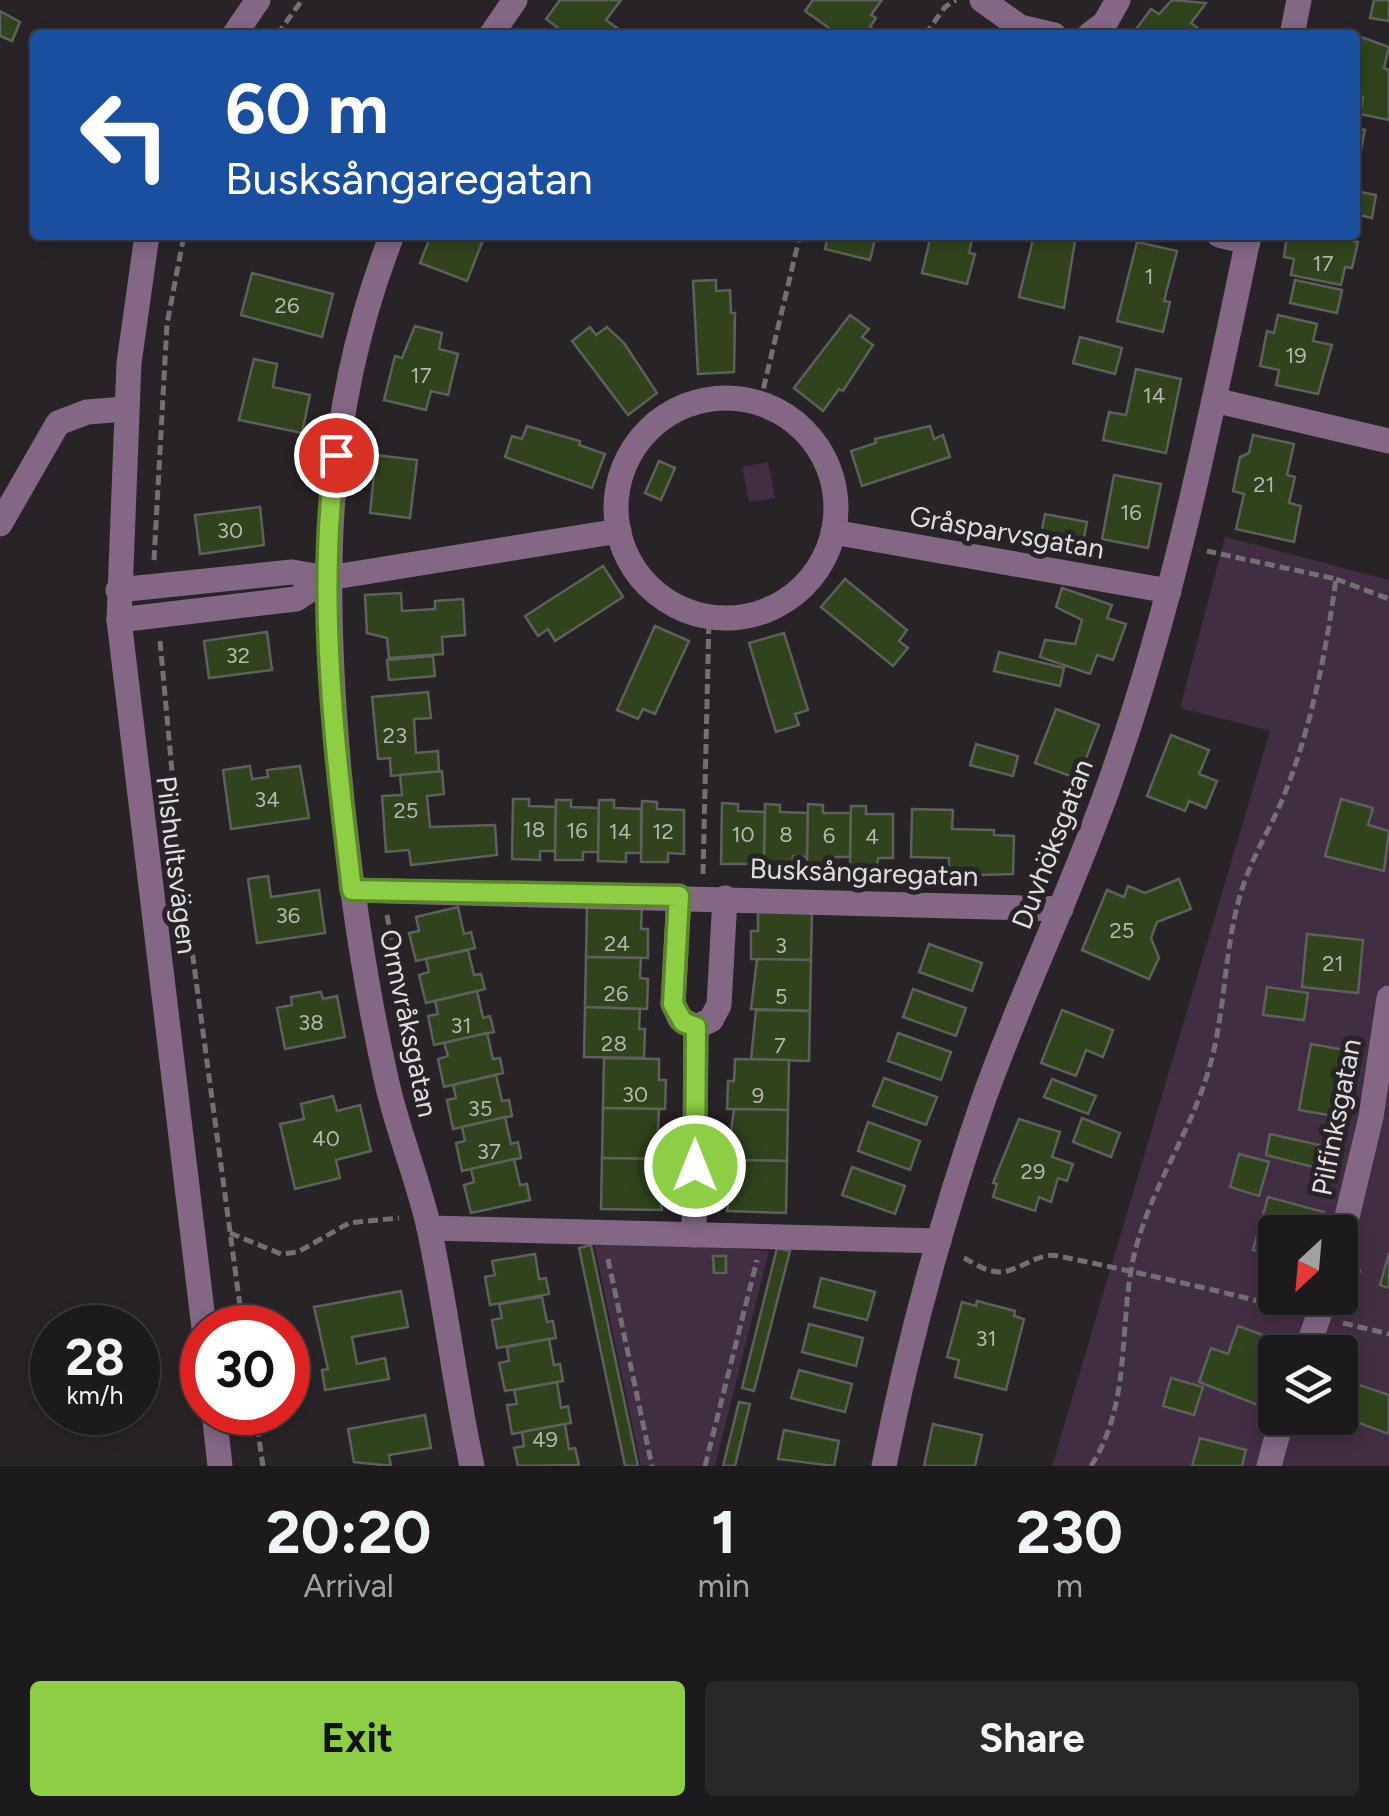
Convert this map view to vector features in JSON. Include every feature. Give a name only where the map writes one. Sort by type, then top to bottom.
[{"type":"street","points":[[237,30],[258,0]]},
{"type":"street","points":[[494,30],[514,0]]},
{"type":"street","points":[[982,0],[1020,27],[1033,30]]},
{"type":"street","points":[[1096,30],[1105,23],[1118,0]]},
{"type":"street","points":[[1293,30],[1299,0]]},
{"type":"street","name":"Pilshultsvägen","points":[[146,240],[136,298],[126,409],[118,590],[201,1305]]},
{"type":"street","name":"Ormvråksgatan","points":[[390,240],[372,287],[340,420],[331,490],[330,670],[352,890],[387,1084],[429,1228],[472,1466]]},
{"type":"street","name":"Duvhöksgatan","points":[[884,1466],[910,1343],[983,1102],[1109,784],[1169,592],[1248,240]]},
{"type":"street","points":[[738,399],[760,404],[781,413],[815,444],[834,486],[833,532],[816,569],[788,598],[737,618],[709,617],[674,604],[644,582],[618,531],[618,486],[636,444],[652,426],[692,404],[738,399]]},
{"type":"street","points":[[1214,400],[1389,440]]},
{"type":"street","points":[[0,524],[58,423],[88,412],[126,409]]},
{"type":"street","points":[[118,590],[292,572],[328,578],[618,531]]},
{"type":"street","name":"Gråsparvsgatan","points":[[833,532],[1169,592]]},
{"type":"street","points":[[120,620],[296,599],[328,578]]},
{"type":"street","name":"Busksångaregatan","points":[[352,890],[1062,909]]},
{"type":"street","points":[[694,1235],[696,1027],[683,1022],[673,1004],[702,897]]},
{"type":"street","name":"Busksångaregatan","points":[[696,1027],[706,1024],[719,1005],[702,897]]},
{"type":"street","name":"Pilfinksgatan","points":[[1347,1215],[1371,1117],[1389,998]]},
{"type":"street","points":[[429,1228],[940,1241]]},
{"type":"street","points":[[217,1435],[220,1466]]},
{"type":"street","points":[[1269,1466],[1277,1435]]},
{"type":"path","points":[[281,30],[302,0]]},
{"type":"path","points":[[929,30],[945,7],[956,0]]},
{"type":"path","points":[[152,586],[167,324],[183,240]]},
{"type":"path","points":[[760,404],[799,240]]},
{"type":"path","points":[[1207,551],[1336,578],[1389,600]]},
{"type":"path","points":[[1092,1466],[1118,1398],[1131,1268],[1150,1206],[1199,1103],[1210,1065],[1232,921],[1302,747],[1326,649],[1336,578]]},
{"type":"path","points":[[157,616],[181,869],[241,1305]]},
{"type":"path","points":[[702,897],[709,617]]},
{"type":"path","points":[[383,890],[422,1098]]},
{"type":"path","points":[[230,1233],[282,1254],[298,1252],[349,1223],[400,1218]]},
{"type":"path","points":[[603,1233],[652,1466]]},
{"type":"path","points":[[705,1466],[763,1236]]},
{"type":"path","points":[[940,1241],[992,1272],[1008,1272],[1054,1255],[1258,1293]]},
{"type":"path","points":[[1344,1315],[1389,1334]]},
{"type":"path","points":[[259,1435],[263,1466]]},
{"type":"shaded area","points":[[768,462],[775,498],[749,502],[742,467]]},
{"type":"shaded area","points":[[1225,537],[1389,580],[1389,1466],[1052,1466],[1270,731],[1180,708]]},
{"type":"shaded area","points":[[593,1239],[769,1251],[715,1466],[641,1466]]},
{"type":"building","points":[[560,0],[621,0],[606,20],[620,30],[560,30],[546,19]]},
{"type":"building","points":[[813,0],[882,0],[871,15],[876,18],[870,27],[874,30],[832,30],[805,11]]},
{"type":"building","points":[[1172,0],[1206,3],[1191,23],[1200,30],[1137,28],[1151,9],[1159,14]]},
{"type":"building","points":[[1374,0],[1389,0],[1389,21],[1370,18]]},
{"type":"building","points":[[0,11],[20,22],[12,41],[0,36]]},
{"type":"building","points":[[1360,37],[1389,47],[1384,68],[1389,70],[1389,120],[1360,114],[1363,97]]},
{"type":"building","points":[[1360,129],[1365,130],[1360,155]]},
{"type":"building","points":[[1360,192],[1376,195],[1372,218],[1360,215]]},
{"type":"building","points":[[429,240],[483,240],[467,281],[420,263]]},
{"type":"building","points":[[827,240],[875,240],[870,260],[825,249]]},
{"type":"building","points":[[930,240],[972,240],[969,253],[975,254],[967,284],[922,273]]},
{"type":"building","points":[[1033,240],[1075,240],[1064,308],[1019,297]]},
{"type":"building","points":[[1286,240],[1358,242],[1352,268],[1345,267],[1341,285],[1291,275],[1294,259],[1284,257]]},
{"type":"building","points":[[1137,242],[1177,251],[1164,301],[1170,302],[1163,332],[1117,321]]},
{"type":"building","points":[[252,273],[333,294],[322,337],[241,315]]},
{"type":"building","points":[[716,280],[716,291],[730,290],[731,313],[735,313],[734,372],[698,374],[693,281]]},
{"type":"building","points":[[1295,280],[1342,290],[1337,313],[1290,303]]},
{"type":"building","points":[[850,315],[869,329],[862,337],[873,345],[843,391],[839,389],[823,411],[794,388]]},
{"type":"building","points":[[1278,315],[1317,324],[1313,341],[1332,345],[1318,394],[1276,385],[1279,370],[1260,366],[1267,331],[1274,333]]},
{"type":"building","points":[[415,326],[442,333],[439,349],[458,354],[448,395],[431,391],[426,410],[384,400],[395,356],[402,358]]},
{"type":"building","points":[[590,327],[596,335],[607,327],[624,343],[657,393],[628,415],[572,341]]},
{"type":"building","points":[[1080,337],[1122,348],[1115,374],[1073,363]]},
{"type":"building","points":[[254,359],[277,364],[273,387],[310,395],[302,433],[239,420]]},
{"type":"building","points":[[1136,369],[1181,379],[1166,453],[1103,440],[1109,412],[1126,415]]},
{"type":"building","points":[[527,426],[580,441],[579,445],[605,454],[592,488],[505,457],[512,436],[522,439]]},
{"type":"building","points":[[930,426],[934,439],[943,435],[950,457],[862,486],[851,451],[876,443],[875,439]]},
{"type":"building","points":[[1253,435],[1294,444],[1287,475],[1295,477],[1289,503],[1301,506],[1294,542],[1236,529],[1244,494],[1233,491],[1240,457],[1249,453]]},
{"type":"building","points":[[376,455],[417,460],[410,518],[370,513]]},
{"type":"building","points":[[659,461],[675,468],[661,500],[645,493]]},
{"type":"building","points":[[1114,475],[1161,484],[1148,548],[1102,539]]},
{"type":"building","points":[[260,507],[264,545],[200,554],[195,515]]},
{"type":"building","points":[[1045,514],[1087,522],[1080,558],[1038,550]]},
{"type":"building","points":[[603,566],[623,597],[555,641],[548,629],[538,636],[525,616]]},
{"type":"building","points":[[845,579],[907,630],[899,641],[908,648],[893,666],[821,607]]},
{"type":"building","points":[[1062,588],[1112,605],[1107,618],[1126,624],[1113,660],[1097,655],[1090,674],[1040,657],[1045,640],[1075,644],[1082,620],[1056,607]]},
{"type":"building","points":[[401,593],[402,611],[435,609],[435,601],[463,599],[465,635],[442,637],[443,654],[389,658],[387,638],[367,633],[365,595]]},
{"type":"building","points":[[655,626],[689,641],[655,714],[643,709],[638,719],[617,710]]},
{"type":"building","points":[[267,632],[272,670],[209,678],[204,641]]},
{"type":"building","points":[[784,633],[808,710],[795,714],[799,725],[776,732],[749,643]]},
{"type":"building","points":[[999,652],[1064,668],[1060,686],[994,671]]},
{"type":"building","points":[[433,656],[435,676],[389,680],[387,660]]},
{"type":"building","points":[[428,692],[431,718],[414,719],[416,753],[438,751],[439,772],[391,776],[390,758],[378,759],[372,697]]},
{"type":"building","points":[[1056,709],[1099,725],[1078,779],[1035,763]]},
{"type":"building","points":[[1171,735],[1209,750],[1199,774],[1217,781],[1206,808],[1189,801],[1185,811],[1147,796]]},
{"type":"building","points":[[976,744],[1018,756],[1013,776],[970,765]]},
{"type":"building","points":[[250,766],[252,779],[268,777],[267,770],[300,766],[309,818],[231,829],[223,770]]},
{"type":"building","points":[[442,771],[444,794],[427,796],[430,827],[495,825],[497,855],[411,865],[409,850],[386,852],[382,796],[402,795],[400,775]]},
{"type":"building","points":[[513,799],[529,799],[529,806],[556,807],[555,851],[540,851],[540,860],[512,859]]},
{"type":"building","points":[[1341,799],[1373,808],[1368,825],[1389,831],[1384,871],[1325,856]]},
{"type":"building","points":[[556,800],[571,800],[571,807],[599,808],[598,852],[583,852],[583,860],[555,860]]},
{"type":"building","points":[[599,800],[614,800],[614,808],[641,809],[641,853],[626,853],[626,862],[598,861]]},
{"type":"building","points":[[642,801],[657,802],[657,809],[684,810],[684,854],[668,853],[668,862],[641,862]]},
{"type":"building","points":[[722,803],[738,804],[738,811],[765,812],[764,856],[750,856],[749,864],[721,864]]},
{"type":"building","points":[[765,804],[780,805],[780,812],[808,813],[807,857],[793,856],[792,865],[764,864]]},
{"type":"building","points":[[808,804],[823,805],[823,813],[851,813],[850,857],[835,857],[835,866],[807,866]]},
{"type":"building","points":[[851,806],[866,806],[866,814],[893,814],[893,858],[878,858],[877,867],[850,866]]},
{"type":"building","points":[[912,809],[953,810],[952,829],[994,830],[994,835],[1014,836],[1013,874],[949,876],[949,858],[911,857]]},
{"type":"building","points":[[268,876],[271,897],[319,890],[325,933],[257,943],[248,879]]},
{"type":"building","points":[[1179,879],[1191,909],[1157,922],[1151,938],[1159,958],[1149,979],[1082,950],[1107,890],[1124,897],[1128,886],[1145,893]]},
{"type":"building","points":[[587,906],[642,907],[641,929],[648,929],[648,958],[586,957]]},
{"type":"building","points":[[458,907],[464,934],[471,932],[475,948],[416,961],[409,933],[419,931],[416,917]]},
{"type":"building","points":[[758,908],[812,909],[811,960],[751,959],[751,931],[758,931]]},
{"type":"building","points":[[1307,934],[1363,940],[1358,993],[1302,987]]},
{"type":"building","points":[[929,944],[982,963],[972,991],[919,972]]},
{"type":"building","points":[[468,950],[474,975],[481,974],[485,989],[426,1003],[419,975],[429,972],[426,959]]},
{"type":"building","points":[[586,957],[641,958],[640,978],[648,979],[647,1009],[585,1007]]},
{"type":"building","points":[[757,959],[811,960],[810,1011],[751,1009]]},
{"type":"building","points":[[1267,987],[1308,993],[1304,1020],[1263,1015]]},
{"type":"building","points":[[913,989],[966,1008],[956,1036],[903,1017]]},
{"type":"building","points":[[477,991],[483,1018],[490,1016],[494,1032],[434,1045],[428,1016],[438,1014],[435,1001]]},
{"type":"building","points":[[321,992],[323,999],[337,996],[345,1037],[285,1049],[277,1008],[292,1005],[291,997]]},
{"type":"building","points":[[585,1007],[640,1009],[639,1029],[645,1029],[644,1058],[584,1057]]},
{"type":"building","points":[[756,1010],[810,1011],[809,1061],[751,1059]]},
{"type":"building","points":[[1062,1010],[1113,1030],[1103,1057],[1086,1050],[1076,1076],[1041,1063]]},
{"type":"building","points":[[487,1033],[493,1059],[500,1058],[503,1073],[444,1087],[438,1059],[448,1056],[444,1043]]},
{"type":"building","points":[[898,1033],[951,1052],[941,1080],[888,1061]]},
{"type":"building","points":[[1311,1044],[1356,1052],[1345,1118],[1299,1110]]},
{"type":"building","points":[[604,1058],[659,1059],[659,1080],[666,1080],[665,1109],[603,1108]]},
{"type":"building","points":[[735,1059],[789,1060],[788,1110],[727,1109],[728,1081],[734,1081]]},
{"type":"building","points":[[496,1075],[502,1101],[509,1100],[512,1116],[453,1129],[447,1100],[456,1098],[453,1085]]},
{"type":"building","points":[[884,1078],[937,1097],[926,1125],[873,1106]]},
{"type":"building","points":[[1052,1079],[1096,1096],[1088,1114],[1044,1097]]},
{"type":"building","points":[[333,1096],[337,1111],[360,1105],[371,1151],[336,1160],[340,1178],[295,1189],[280,1124],[304,1119],[301,1104]]},
{"type":"building","points":[[603,1108],[659,1109],[658,1130],[665,1130],[664,1159],[602,1158]]},
{"type":"building","points":[[734,1109],[788,1110],[787,1161],[727,1160]]},
{"type":"building","points":[[505,1117],[511,1144],[518,1142],[521,1158],[462,1171],[456,1143],[465,1141],[462,1127]]},
{"type":"building","points":[[1082,1118],[1120,1133],[1111,1157],[1073,1142]]},
{"type":"building","points":[[1019,1119],[1060,1132],[1052,1157],[1073,1164],[1067,1181],[1058,1178],[1051,1202],[1039,1197],[1035,1211],[993,1197],[997,1184],[993,1183]]},
{"type":"building","points":[[868,1122],[920,1141],[910,1170],[858,1151]]},
{"type":"building","points":[[1270,1134],[1319,1145],[1313,1167],[1266,1155]]},
{"type":"building","points":[[1239,1154],[1269,1162],[1259,1196],[1230,1187]]},
{"type":"building","points":[[602,1158],[657,1159],[662,1210],[601,1209]]},
{"type":"building","points":[[514,1159],[520,1185],[527,1184],[530,1200],[471,1213],[464,1185],[474,1182],[471,1169]]},
{"type":"building","points":[[733,1160],[787,1161],[786,1213],[727,1211]]},
{"type":"building","points":[[852,1167],[905,1186],[895,1214],[842,1195]]},
{"type":"building","points":[[1268,1197],[1324,1212],[1323,1215],[1263,1215]]},
{"type":"building","points":[[591,1245],[638,1466],[625,1466],[579,1248]]},
{"type":"building","points":[[777,1248],[790,1251],[754,1391],[742,1388]]},
{"type":"building","points":[[1389,1253],[1389,1288],[1380,1285]]},
{"type":"building","points":[[535,1254],[539,1279],[546,1278],[549,1294],[490,1305],[485,1277],[495,1275],[492,1261]]},
{"type":"building","points":[[713,1256],[726,1256],[726,1273],[714,1273]]},
{"type":"building","points":[[821,1278],[875,1292],[867,1320],[814,1307]]},
{"type":"building","points":[[401,1291],[408,1327],[352,1337],[357,1364],[385,1358],[389,1379],[325,1390],[322,1370],[328,1369],[314,1307]]},
{"type":"building","points":[[542,1297],[547,1322],[553,1321],[556,1338],[497,1348],[492,1320],[502,1318],[499,1304]]},
{"type":"building","points":[[977,1301],[1015,1311],[1014,1316],[1024,1319],[1006,1390],[955,1377],[959,1360],[947,1357],[962,1302],[976,1306]]},
{"type":"building","points":[[809,1324],[863,1338],[856,1366],[802,1352]]},
{"type":"building","points":[[1238,1326],[1263,1335],[1258,1335],[1258,1405],[1199,1382],[1211,1348],[1228,1354]]},
{"type":"building","points":[[549,1339],[554,1365],[560,1364],[563,1381],[505,1391],[499,1363],[509,1361],[507,1347]]},
{"type":"building","points":[[799,1370],[852,1384],[845,1412],[791,1398]]},
{"type":"building","points":[[1171,1378],[1203,1387],[1194,1415],[1163,1406]]},
{"type":"building","points":[[557,1382],[561,1408],[568,1406],[571,1423],[512,1434],[507,1405],[517,1404],[514,1390]]},
{"type":"building","points":[[1358,1384],[1389,1395],[1389,1434],[1358,1423]]},
{"type":"building","points":[[739,1402],[750,1404],[735,1466],[723,1466]]},
{"type":"building","points":[[425,1415],[431,1448],[389,1455],[391,1466],[354,1462],[348,1429]]},
{"type":"building","points":[[565,1424],[569,1449],[575,1448],[579,1465],[518,1466],[514,1448],[524,1446],[522,1432]]},
{"type":"building","points":[[933,1424],[982,1435],[975,1466],[924,1466]]},
{"type":"building","points":[[784,1430],[839,1441],[834,1466],[778,1459]]},
{"type":"building","points":[[1200,1438],[1246,1450],[1242,1466],[1192,1466]]},
{"type":"route","points":[[336,455],[328,578],[330,670],[352,890],[679,896],[673,1004],[683,1022],[696,1027],[695,1166]]}]
